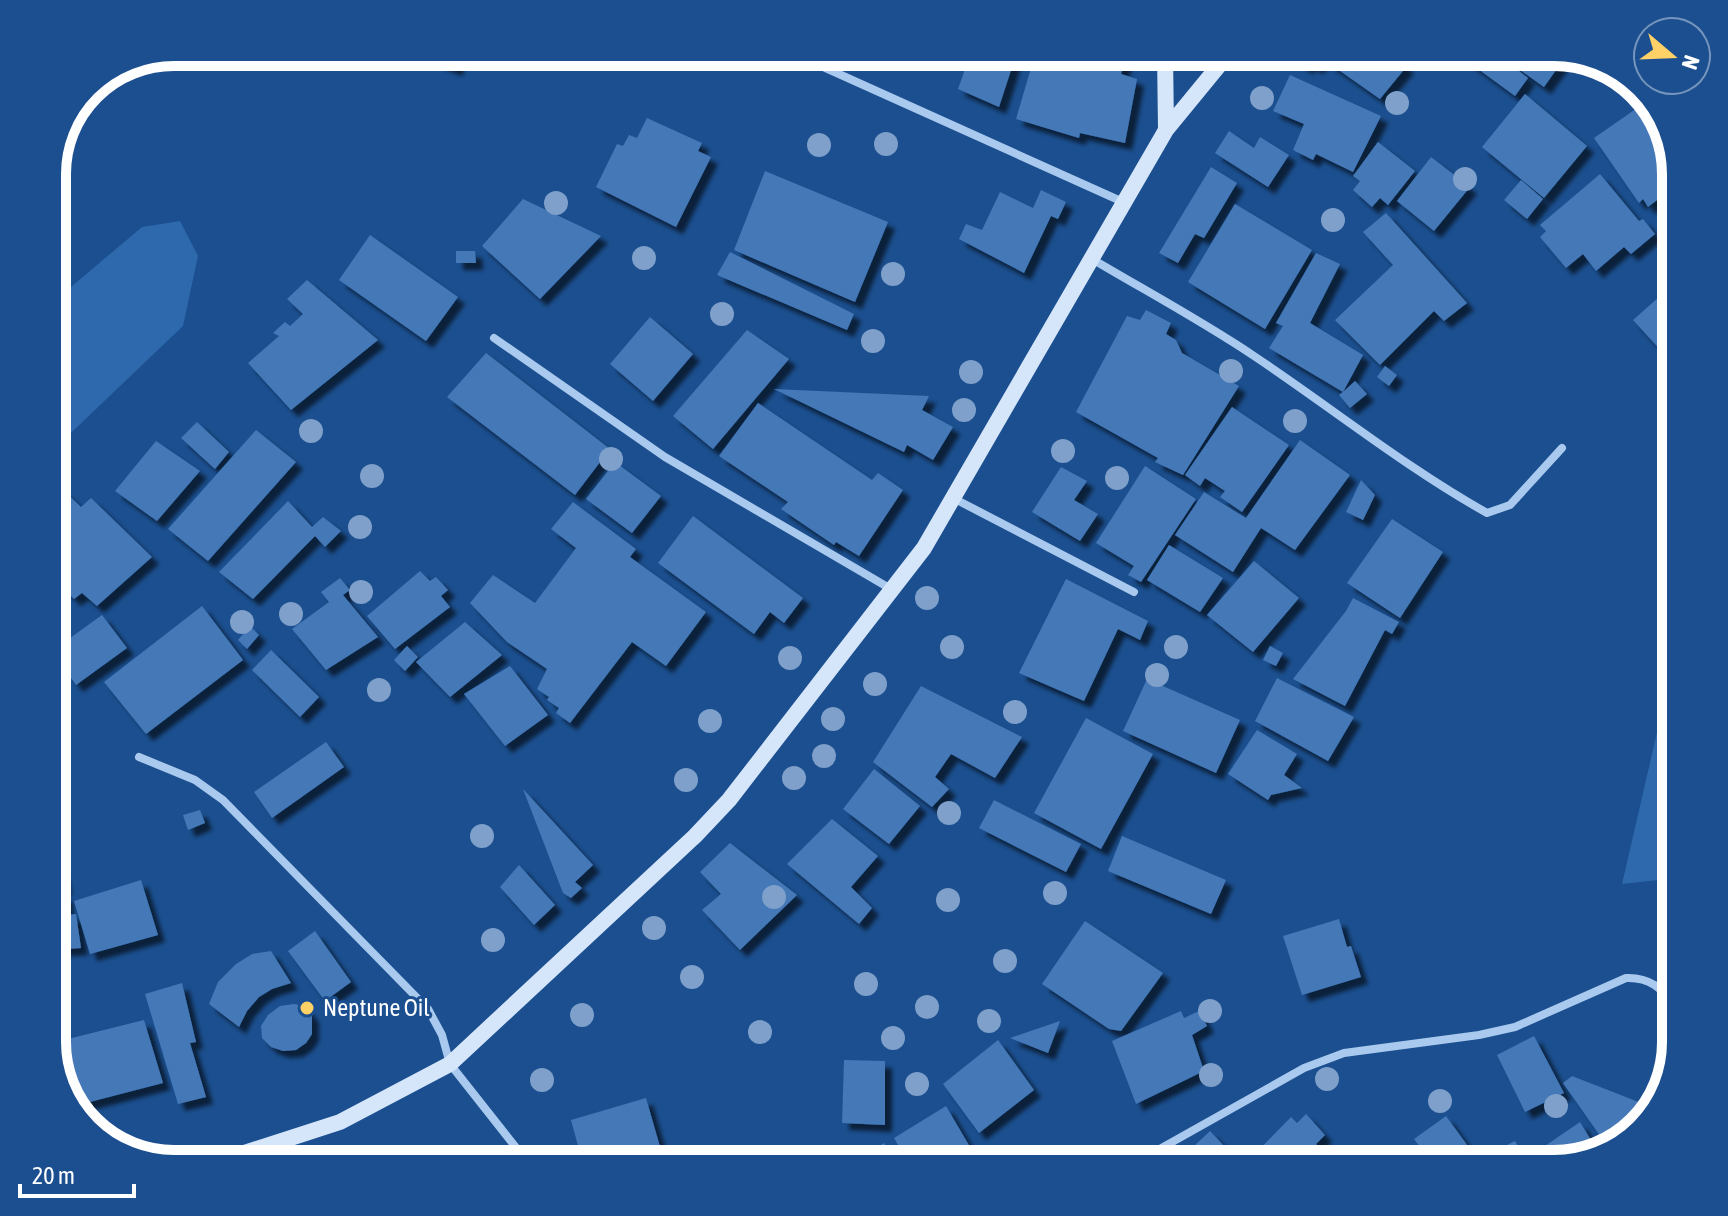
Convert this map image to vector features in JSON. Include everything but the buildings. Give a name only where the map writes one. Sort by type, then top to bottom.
[{"type":"main road","points":[[1165,66],[1166,130]]},
{"type":"main road","points":[[253,1150],[340,1122],[450,1064],[695,836],[729,800],[924,548],[1166,130],[1219,66]]},
{"type":"street","points":[[821,66],[1123,202]]},
{"type":"street","points":[[1090,258],[1253,355],[1456,496],[1487,513],[1510,505],[1562,448]]},
{"type":"street","points":[[494,338],[665,457],[891,589]]},
{"type":"street","points":[[953,498],[1134,592]]},
{"type":"street","points":[[139,757],[195,780],[250,824],[428,1009],[442,1035],[450,1064],[518,1150]]},
{"type":"street","points":[[1158,1150],[1304,1068],[1344,1053],[1479,1035],[1515,1027],[1626,978],[1640,977],[1651,981],[1662,992]]},
{"type":"shaded area","points":[[180,221],[198,256],[183,326],[66,438],[66,291],[142,227]]},
{"type":"shaded area","points":[[1662,711],[1662,880],[1622,884]]},
{"type":"place","name":"Neptune Oil","points":[[307,1008]]}]
